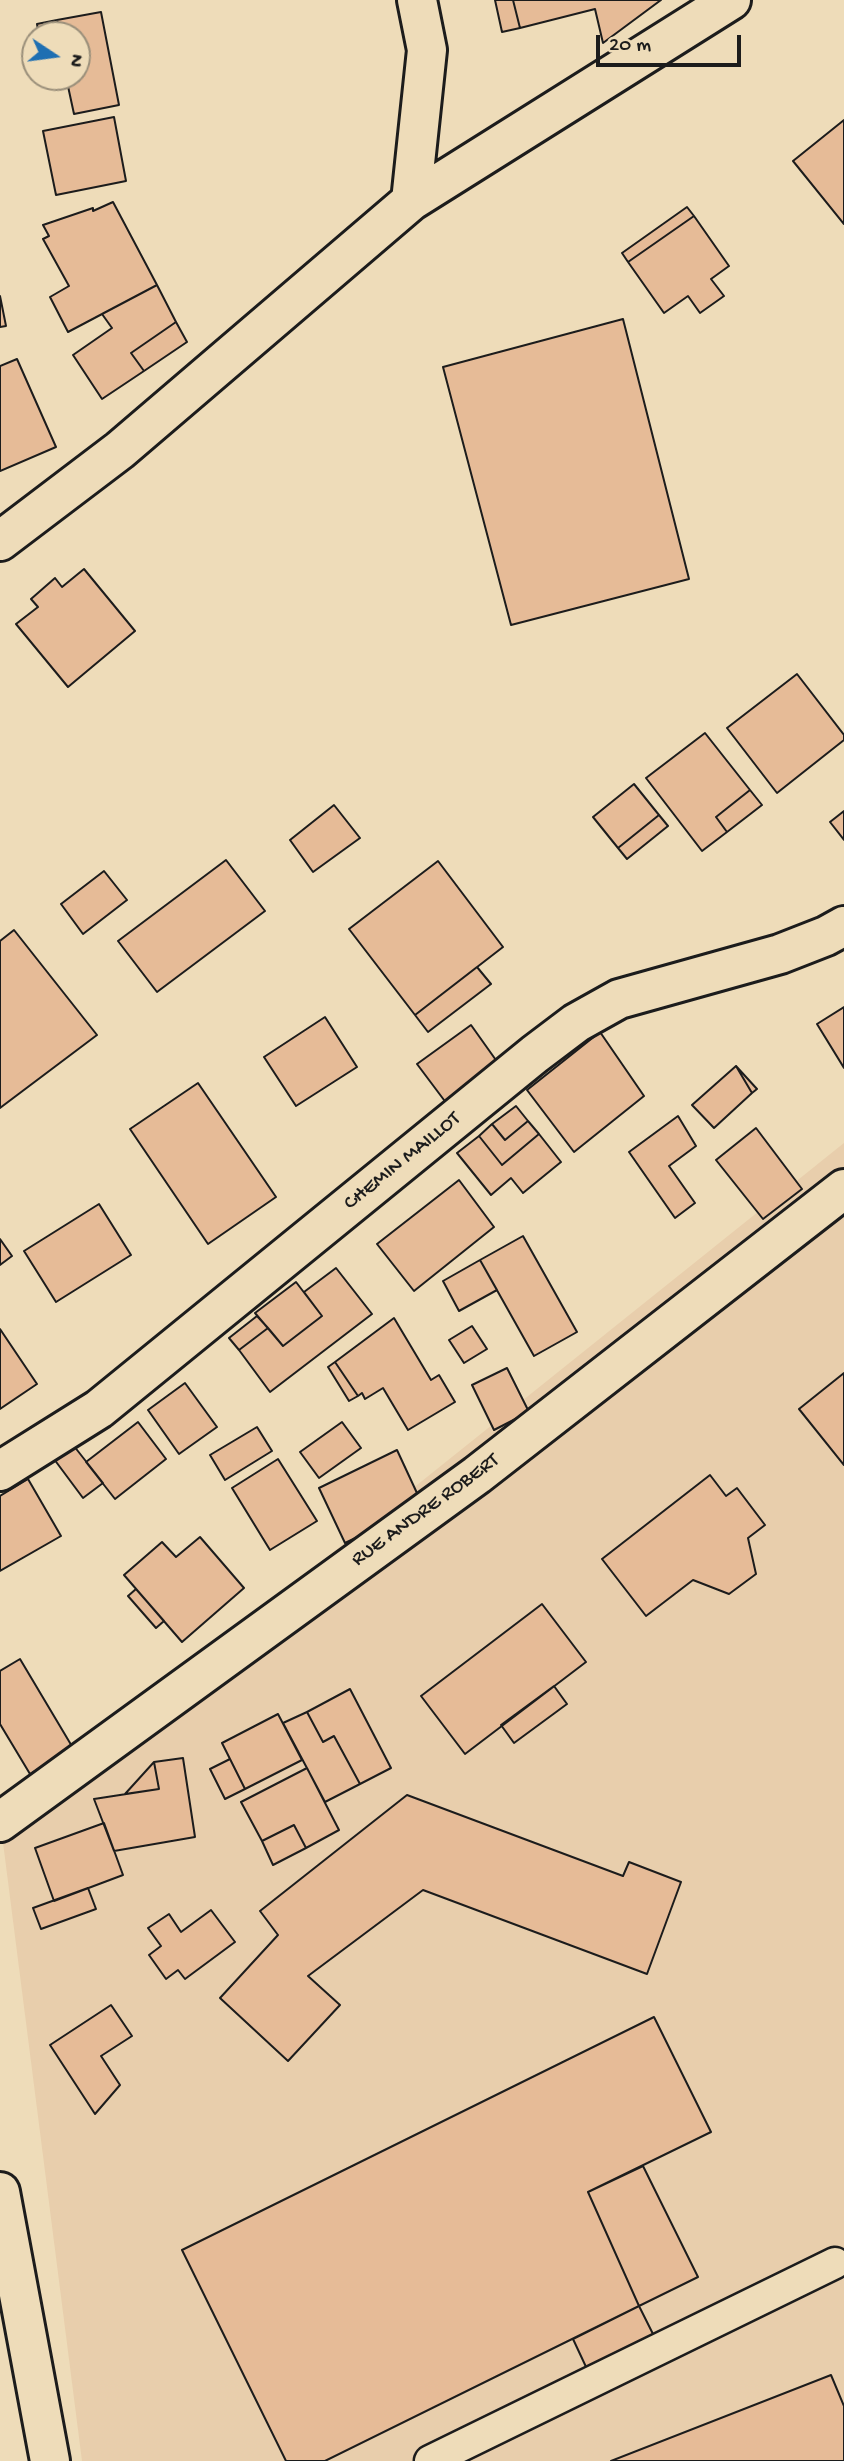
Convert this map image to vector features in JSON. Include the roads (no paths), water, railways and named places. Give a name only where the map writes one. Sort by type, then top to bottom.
[{"type":"street","points":[[411,201],[427,51],[416,0]]},
{"type":"street","points":[[0,541],[120,450],[411,201],[731,0]]},
{"type":"street","name":"CHEMIN MAILLOT","points":[[0,1472],[99,1409],[576,1023],[619,999],[780,954],[844,926]]},
{"type":"street","name":"RUE ANDRE ROBERT","points":[[0,1822],[477,1475],[844,1189]]},
{"type":"street","points":[[0,2192],[50,2461]]},
{"type":"lane","points":[[430,2461],[835,2263]]}]
